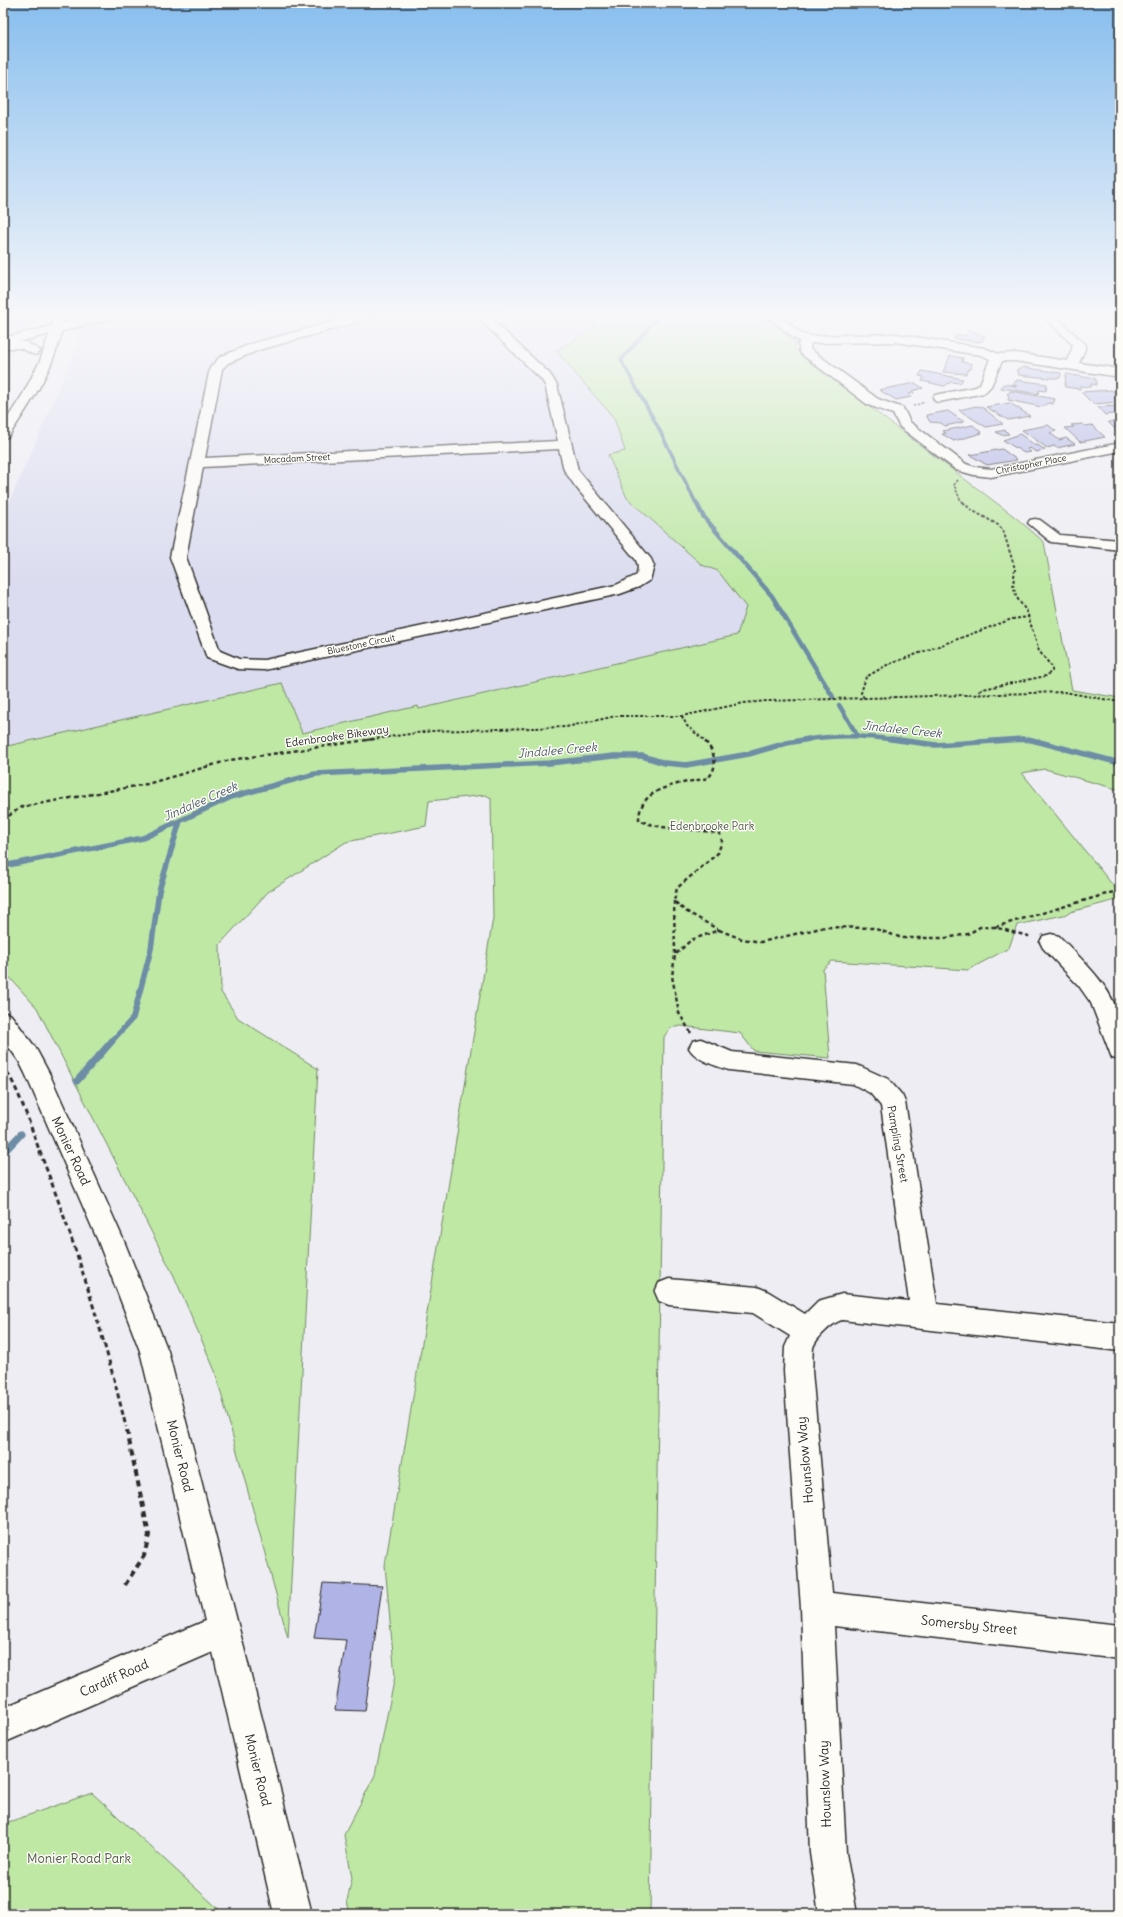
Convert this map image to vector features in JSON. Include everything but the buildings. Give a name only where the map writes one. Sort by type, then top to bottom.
[{"type":"street","points":[[3,434],[19,413],[23,405]]},
{"type":"street","name":"Bluestone Circuit","points":[[208,405],[178,557],[213,654],[229,663],[248,666],[272,663],[620,589],[633,584],[644,576],[646,566],[643,559],[582,486],[571,470],[556,405]]},
{"type":"street","points":[[884,405],[898,411]]},
{"type":"street","name":"Christopher Place","points":[[898,411],[905,424],[961,467],[974,472],[991,472],[1120,447]]},
{"type":"street","name":"Macadam Street","points":[[196,463],[566,445]]},
{"type":"street","points":[[1035,522],[1056,540],[1120,546]]},
{"type":"street","points":[[1051,942],[1087,980],[1101,1001],[1120,1051]]},
{"type":"street","name":"Monier Road","points":[[3,1021],[27,1054],[75,1158],[111,1241],[154,1351],[293,1914]]},
{"type":"street","name":"Pampling Street","points":[[701,1048],[729,1060],[857,1076],[879,1086],[893,1102],[925,1316]]},
{"type":"street","points":[[669,1292],[757,1300],[806,1331]]},
{"type":"street","name":"Hounslow Way","points":[[838,1914],[828,1852],[817,1608],[798,1371],[799,1347],[806,1331],[828,1310],[842,1307],[1120,1337]]},
{"type":"street","name":"Somersby Street","points":[[817,1608],[1120,1642]]},
{"type":"street","name":"Cardiff Road","points":[[3,1726],[224,1630]]},
{"type":"path","points":[[898,411],[915,405]]},
{"type":"path","points":[[974,472],[955,482],[954,485],[956,492],[960,499],[970,509],[998,525],[1003,530],[1015,569],[1013,585],[1017,598],[1029,617],[1039,651],[1052,667],[1052,671],[1046,676],[978,690],[982,694]]},
{"type":"path","points":[[864,698],[861,692],[866,677],[887,665],[1012,618],[1029,617]]},
{"type":"path","name":"Edenbrooke Bikeway","points":[[3,820],[21,807],[147,784],[230,760],[431,731],[542,729],[566,727],[616,716],[682,716],[752,703],[864,698],[1064,692],[1120,702]]},
{"type":"path","points":[[682,716],[688,727],[700,736],[712,750],[716,764],[713,774],[703,780],[661,788],[648,797],[641,806],[639,820],[649,826],[664,829],[710,831],[720,834],[722,841],[718,853],[677,888],[674,901],[675,955],[672,976],[679,1013],[701,1048]]},
{"type":"path","points":[[994,927],[1120,890]]},
{"type":"path","points":[[674,901],[684,910],[719,930],[742,939],[761,942],[825,927],[873,928],[902,938],[946,938],[968,934],[980,927],[994,927],[1051,942]]},
{"type":"path","points":[[675,955],[691,940],[719,930]]},
{"type":"path","points":[[3,1065],[10,1076],[47,1168],[83,1272],[111,1368],[150,1535],[144,1556],[125,1585]]},
{"type":"shaded area","points":[[51,405],[611,405],[628,459],[699,546],[746,607],[737,635],[303,735],[3,747],[3,517]]},
{"type":"green space","name":"Edenbrooke Park","points":[[603,405],[867,405],[1015,517],[1044,542],[1072,690],[1120,698],[1120,790],[1045,769],[1022,773],[1120,894],[1120,899],[1070,912],[1068,914],[1017,925],[1009,948],[968,970],[832,961],[823,969],[830,1058],[754,1051],[740,1033],[681,1026],[670,1028],[664,1037],[650,1914],[350,1914],[347,1901],[352,1878],[344,1835],[375,1775],[395,1676],[385,1565],[493,918],[491,798],[486,795],[429,801],[426,826],[346,842],[268,892],[220,944],[221,992],[238,1018],[318,1069],[288,1638],[215,1371],[174,1276],[37,1008],[3,970],[3,747],[282,683],[302,733],[418,706],[419,709],[737,635],[746,607],[718,571],[702,565],[627,498],[608,455],[625,451],[614,418]]},
{"type":"green space","name":"Monier Road Park","points":[[92,1793],[224,1914],[3,1914],[3,1824]]},
{"type":"waterway","points":[[646,405],[696,503]]},
{"type":"waterway","points":[[696,502],[703,516],[772,596],[833,697]]},
{"type":"waterway","points":[[839,705],[857,735]]},
{"type":"waterway","name":"Jindalee Creek","points":[[804,740],[851,736],[894,739]]},
{"type":"waterway","name":"Jindalee Creek","points":[[804,740],[809,739]]},
{"type":"waterway","name":"Jindalee Creek","points":[[894,739],[899,740]]},
{"type":"waterway","name":"Jindalee Creek","points":[[894,739],[936,745],[1008,740]]},
{"type":"waterway","name":"Jindalee Creek","points":[[1008,740],[1023,739]]},
{"type":"waterway","name":"Jindalee Creek","points":[[3,866],[143,838],[231,797],[315,774],[549,763],[614,756],[642,756],[665,763],[686,765],[749,754],[787,743],[804,740]]},
{"type":"waterway","name":"Jindalee Creek","points":[[1008,740],[1032,740]]},
{"type":"waterway","name":"Jindalee Creek","points":[[1032,740],[1120,763]]},
{"type":"waterway","points":[[111,1042],[133,1018],[151,949],[159,891],[180,821]]},
{"type":"waterway","points":[[77,1081],[112,1041]]},
{"type":"waterway","points":[[3,1153],[21,1134]]}]
